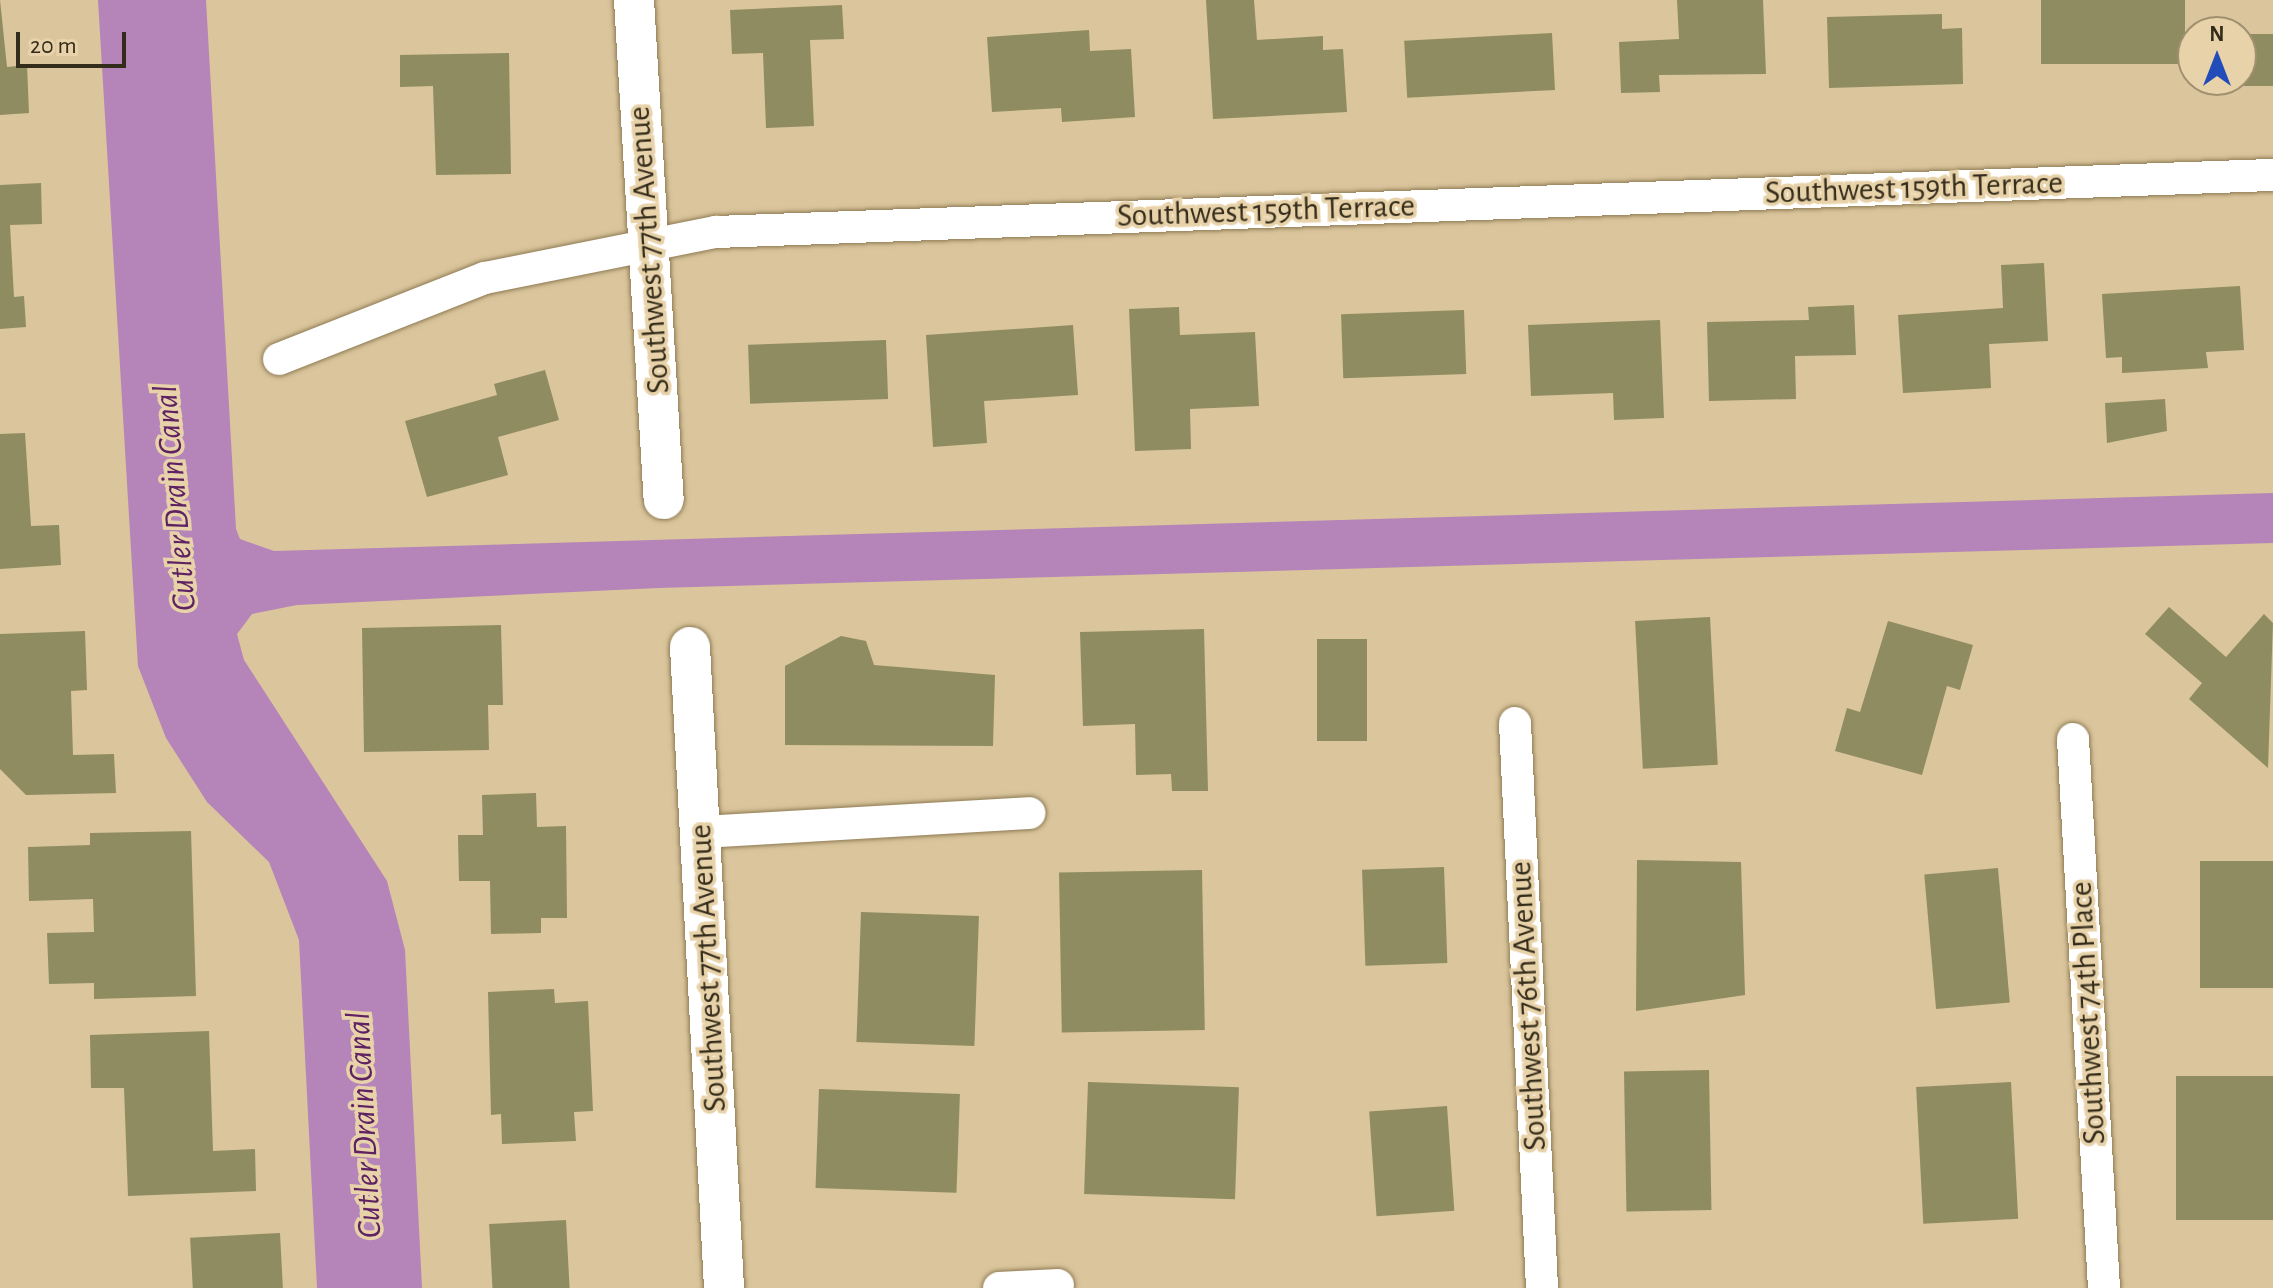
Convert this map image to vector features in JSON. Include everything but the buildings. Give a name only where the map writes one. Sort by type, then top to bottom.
[{"type":"street","name":"Southwest 77th Avenue","points":[[634,0],[664,499]]},
{"type":"street","name":"Southwest 159th Terrace","points":[[279,359],[485,278],[648,240],[716,232],[2273,175]]},
{"type":"street","name":"Southwest 77th Avenue","points":[[690,647],[724,1288]]},
{"type":"street","name":"Southwest 76th Avenue","points":[[1515,723],[1542,1288]]},
{"type":"street","name":"Southwest 74th Place","points":[[2073,739],[2104,1288]]},
{"type":"street","points":[[701,832],[1029,813]]},
{"type":"street","points":[[999,1288],[1058,1285]]},
{"type":"water","name":"Cutler Drain Canal","points":[[98,0],[206,0],[236,529],[240,539],[274,551],[2273,493],[2273,543],[658,588],[297,605],[252,614],[237,634],[244,660],[387,881],[405,950],[422,1288],[317,1288],[299,940],[269,862],[207,802],[166,738],[138,666]]}]
